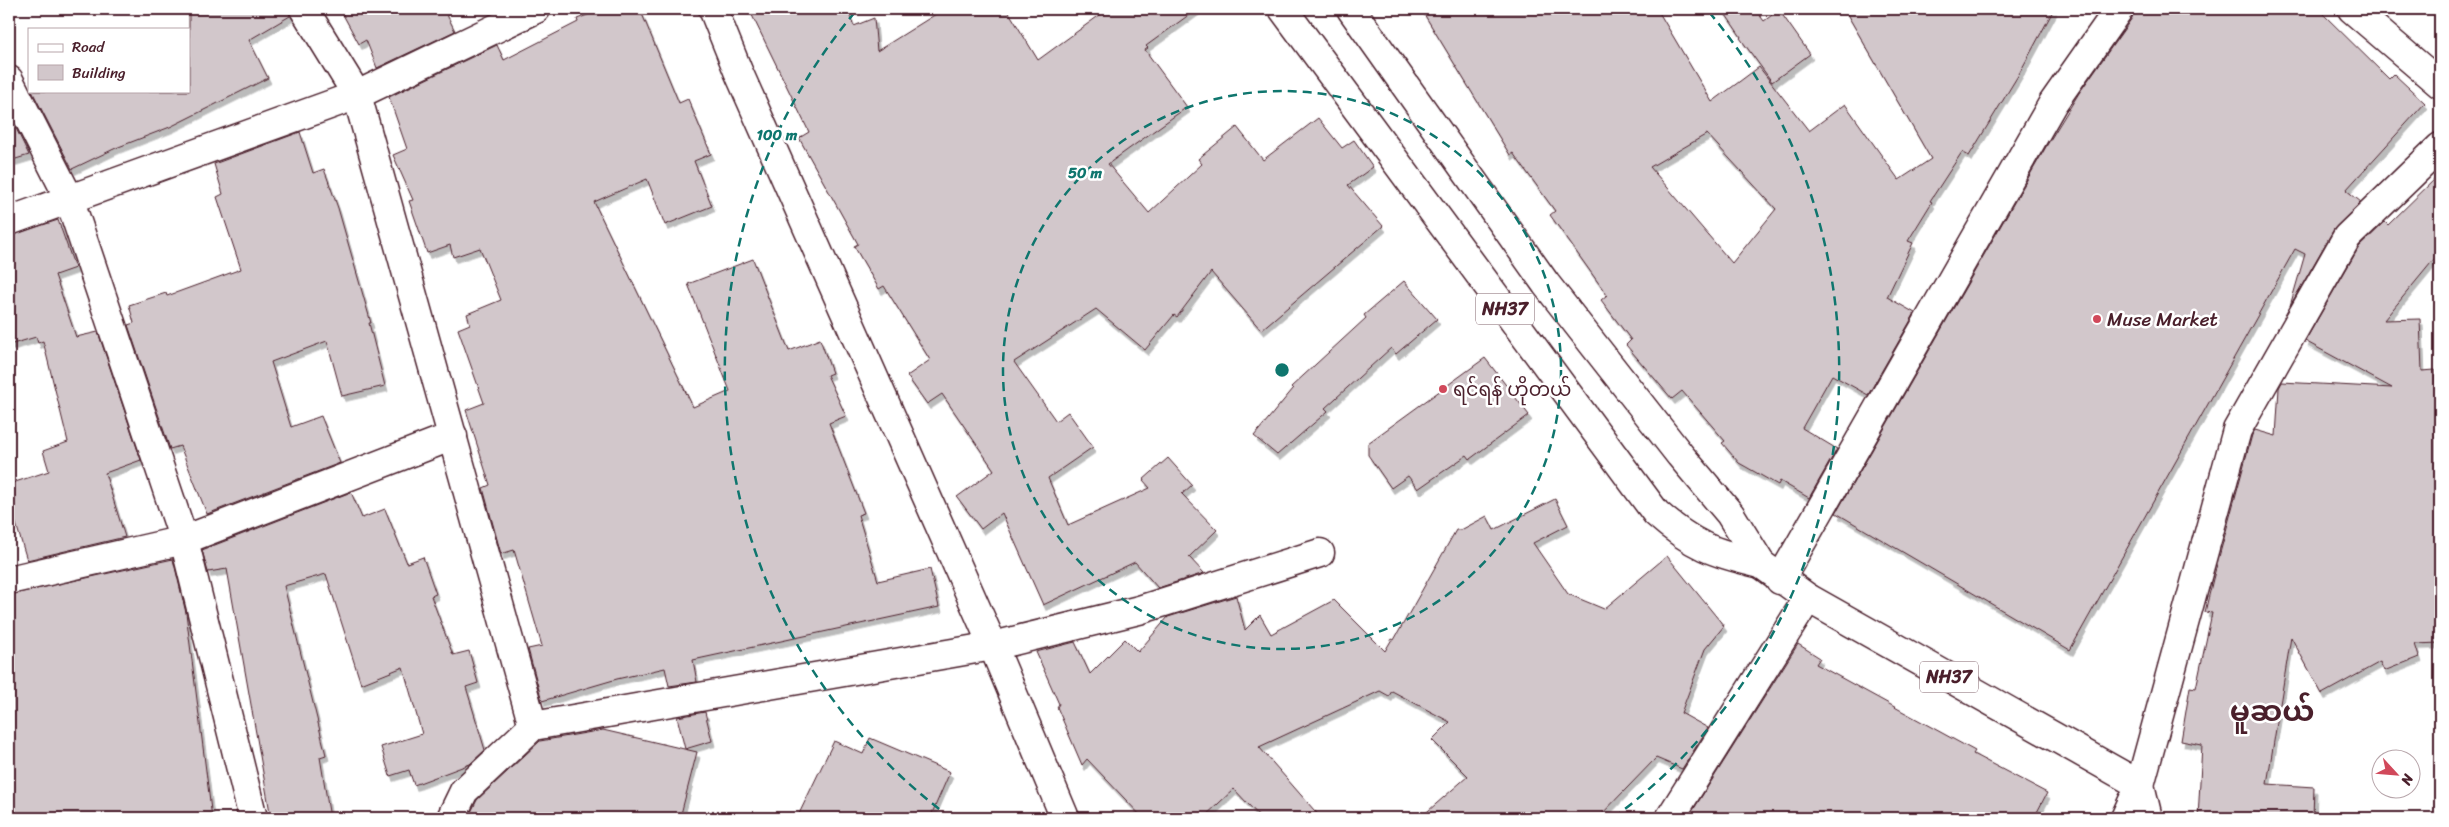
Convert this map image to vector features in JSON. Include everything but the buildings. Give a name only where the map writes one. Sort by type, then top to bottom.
[{"type":"main road","points":[[304,9],[357,95],[533,726]]},
{"type":"main road","points":[[9,221],[357,95],[536,9]]},
{"type":"main road","points":[[714,9],[750,99],[993,646],[1065,818]]},
{"type":"main road","name":"NH37","points":[[1283,9],[1656,513],[1680,535],[1718,554],[1771,572],[1808,598],[2140,785]]},
{"type":"main road","name":"NH37","points":[[1350,9],[1546,284],[1680,455],[1730,514],[1771,572]]},
{"type":"main road","points":[[1771,572],[2053,104],[2119,9]]},
{"type":"main road","points":[[2352,9],[2440,84]]},
{"type":"main road","points":[[9,80],[69,198],[184,540],[253,818]]},
{"type":"main road","points":[[2125,818],[2140,785],[2237,430],[2346,236],[2440,147]]},
{"type":"main road","points":[[9,580],[184,540],[453,436]]},
{"type":"main road","points":[[450,818],[464,790],[533,726],[993,646],[1139,610],[1320,552]]},
{"type":"main road","points":[[1670,818],[1808,598]]},
{"type":"main road","points":[[2140,785],[2148,818]]},
{"type":"place","name":"Muse Market","points":[[2097,319]]},
{"type":"place","name":"ရင်ရန် ဟိုတယ်","points":[[1443,389]]},
{"type":"district","name":"မူဆယ်","points":[[2272,711]]}]
